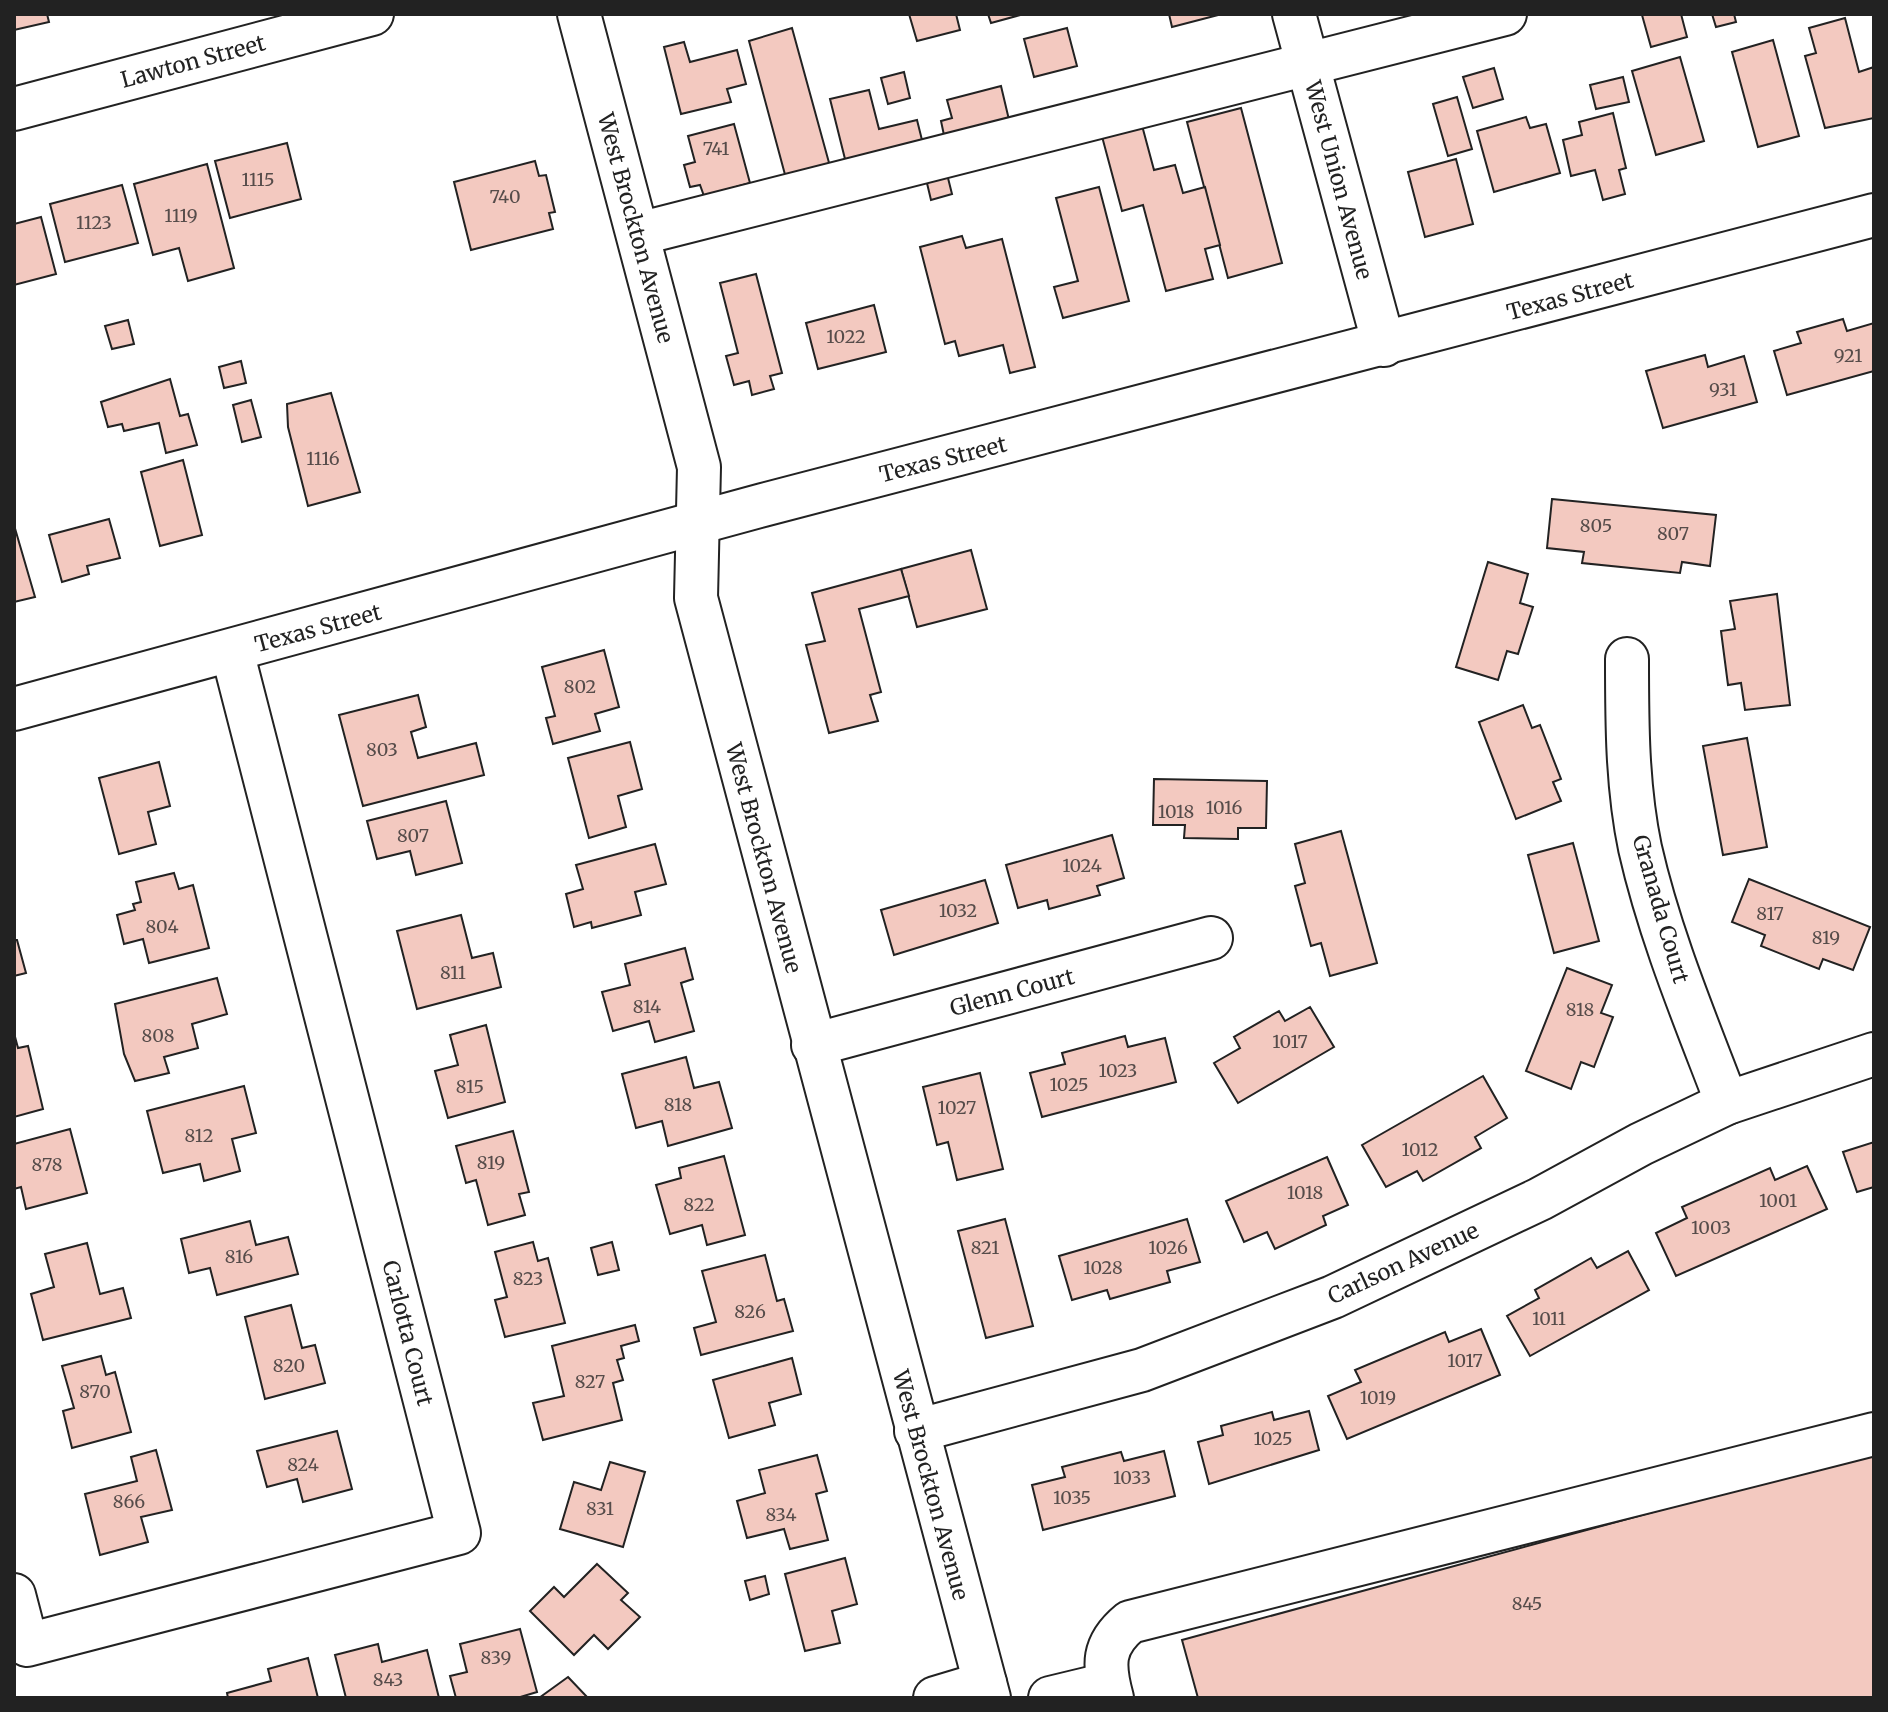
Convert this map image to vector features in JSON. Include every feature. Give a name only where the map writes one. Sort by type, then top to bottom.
[{"type":"street","name":"Lawton Street","points":[[14,109],[259,28],[372,14]]},
{"type":"street","name":"West Brockton Avenue","points":[[579,14],[699,467],[696,598],[987,1691]]},
{"type":"street","name":"West Union Avenue","points":[[1294,14],[1384,345]]},
{"type":"street","points":[[638,234],[1505,14]]},
{"type":"street","name":"Texas Street","points":[[14,709],[699,523],[1874,215]]},
{"type":"street","name":"Carlotta Court","points":[[14,1595],[27,1645],[459,1533],[232,651]]},
{"type":"street","name":"Granada Court","points":[[1627,659],[1627,754],[1640,847],[1670,954],[1727,1103]]},
{"type":"street","name":"Glenn Court","points":[[813,1045],[1211,938]]},
{"type":"street","name":"Carlson Avenue","points":[[916,1431],[1142,1370],[1333,1297],[1540,1199],[1641,1144],[1727,1103],[1874,1054]]},
{"type":"street","points":[[1050,1698],[1110,1691],[1106,1649],[1130,1622],[1874,1434]]},
{"type":"street","points":[[935,1698],[987,1691]]},
{"type":"building","points":[[14,14],[47,14],[49,22],[14,30]]},
{"type":"building","points":[[909,14],[956,14],[960,30],[917,41]]},
{"type":"building","points":[[988,14],[1024,14],[991,23]]},
{"type":"building","points":[[1169,14],[1222,14],[1172,27]]},
{"type":"building","points":[[1681,14],[1687,37],[1651,47],[1642,15]]},
{"type":"building","points":[[1712,14],[1734,14],[1736,22],[1716,27]]},
{"type":"building","points":[[1845,18],[1859,72],[1874,67],[1874,118],[1825,128],[1805,56],[1816,53],[1809,28]]},
{"type":"building","points":[[792,28],[831,170],[787,182],[749,41]]},
{"type":"building","points":[[1067,28],[1077,66],[1034,77],[1024,39]]},
{"type":"building","points":[[1773,40],[1799,136],[1758,147],[1732,52]]},
{"type":"building","points":[[684,42],[690,62],[737,50],[746,84],[727,89],[731,102],[681,114],[664,47]]},
{"type":"building","points":[[1680,57],[1704,141],[1656,155],[1632,71]]},
{"type":"building","points":[[1494,68],[1503,99],[1473,108],[1463,77]]},
{"type":"building","points":[[904,72],[910,98],[888,104],[881,78]]},
{"type":"building","points":[[1623,77],[1629,102],[1596,109],[1590,85]]},
{"type":"building","points":[[1001,86],[1010,124],[945,140],[941,121],[952,118],[947,100]]},
{"type":"building","points":[[869,90],[879,129],[917,120],[923,144],[846,163],[830,99]]},
{"type":"building","points":[[1457,97],[1472,149],[1448,156],[1433,104]]},
{"type":"building","points":[[1241,108],[1282,263],[1228,278],[1187,122]]},
{"type":"building","points":[[1613,113],[1626,168],[1619,170],[1625,194],[1603,200],[1595,170],[1571,176],[1563,140],[1582,135],[1579,122]]},
{"type":"building","points":[[1526,117],[1530,128],[1546,124],[1560,173],[1494,192],[1477,131]]},
{"type":"building","points":[[1140,118],[1154,170],[1175,165],[1183,193],[1205,187],[1220,245],[1205,249],[1213,279],[1166,291],[1143,205],[1122,211],[1100,129]]},
{"type":"building","points":[[734,124],[750,183],[704,196],[700,185],[690,187],[684,165],[695,162],[688,136]]},
{"type":"building","points":[[287,143],[301,199],[230,218],[215,161]]},
{"type":"building","points":[[1456,159],[1473,224],[1425,237],[1408,172]]},
{"type":"building","points":[[535,161],[539,176],[546,175],[555,212],[549,213],[553,229],[471,250],[454,182]]},
{"type":"building","points":[[207,164],[234,268],[188,281],[179,248],[153,255],[134,184]]},
{"type":"building","points":[[947,174],[952,194],[931,200],[926,179]]},
{"type":"building","points":[[122,185],[138,243],[65,262],[50,204]]},
{"type":"building","points":[[1099,187],[1129,301],[1063,318],[1054,287],[1078,281],[1056,198]]},
{"type":"building","points":[[41,217],[56,274],[14,285],[14,224]]},
{"type":"building","points":[[962,236],[966,248],[1002,239],[1035,367],[1010,373],[1003,345],[959,356],[955,341],[945,344],[920,247]]},
{"type":"building","points":[[756,274],[782,373],[770,376],[774,389],[752,395],[749,381],[734,385],[726,356],[738,353],[720,283]]},
{"type":"building","points":[[874,305],[886,352],[818,369],[806,323]]},
{"type":"building","points":[[1843,319],[1847,331],[1874,323],[1874,371],[1787,395],[1774,351],[1801,343],[1797,332]]},
{"type":"building","points":[[128,320],[134,344],[112,349],[105,326]]},
{"type":"building","points":[[1705,355],[1708,367],[1744,356],[1757,402],[1663,428],[1646,371]]},
{"type":"building","points":[[241,361],[246,383],[224,388],[219,367]]},
{"type":"building","points":[[170,379],[180,416],[188,414],[197,445],[166,453],[159,423],[124,431],[122,424],[108,427],[101,402]]},
{"type":"building","points":[[331,393],[360,492],[308,506],[288,427],[287,404]]},
{"type":"building","points":[[251,400],[261,437],[242,442],[233,405]]},
{"type":"building","points":[[183,460],[202,535],[160,546],[141,472]]},
{"type":"building","points":[[1552,499],[1716,515],[1710,566],[1682,562],[1680,573],[1582,563],[1584,552],[1547,548]]},
{"type":"building","points":[[109,519],[120,558],[87,566],[89,574],[62,582],[49,535]]},
{"type":"building","points":[[14,525],[35,597],[14,602]]},
{"type":"building","points":[[971,550],[987,609],[917,627],[901,569]]},
{"type":"building","points":[[1488,562],[1528,574],[1520,603],[1533,607],[1518,654],[1507,651],[1498,680],[1456,667]]},
{"type":"building","points":[[901,569],[909,596],[859,609],[881,692],[870,695],[878,721],[829,733],[806,645],[825,641],[812,593]]},
{"type":"building","points":[[1777,594],[1790,705],[1745,710],[1741,683],[1728,685],[1721,631],[1735,629],[1730,601]]},
{"type":"building","points":[[604,650],[619,707],[595,714],[600,731],[553,744],[546,718],[555,716],[542,667]]},
{"type":"building","points":[[418,695],[426,727],[411,732],[418,758],[476,743],[484,775],[363,806],[339,715]]},
{"type":"building","points":[[1523,705],[1532,728],[1540,725],[1561,779],[1553,782],[1561,801],[1516,819],[1479,722]]},
{"type":"building","points":[[1747,738],[1767,847],[1723,855],[1703,746]]},
{"type":"building","points":[[630,742],[642,789],[618,796],[626,827],[589,838],[568,758]]},
{"type":"building","points":[[159,762],[170,806],[148,812],[156,844],[119,854],[99,778]]},
{"type":"building","points":[[1154,779],[1267,781],[1266,828],[1238,828],[1238,839],[1184,838],[1185,825],[1153,825]]},
{"type":"building","points":[[446,801],[462,863],[416,875],[410,851],[377,859],[367,821]]},
{"type":"building","points":[[1341,831],[1377,963],[1330,976],[1321,943],[1311,946],[1295,886],[1305,883],[1295,844]]},
{"type":"building","points":[[1112,835],[1124,878],[1097,886],[1100,895],[1049,909],[1047,900],[1018,908],[1006,865]]},
{"type":"building","points":[[1573,843],[1599,941],[1554,953],[1528,855]]},
{"type":"building","points":[[655,844],[666,884],[635,892],[641,915],[592,928],[591,922],[574,927],[566,894],[583,889],[576,865]]},
{"type":"building","points":[[174,873],[179,889],[193,885],[209,948],[149,963],[143,939],[124,944],[117,915],[135,910],[133,904],[141,902],[136,882]]},
{"type":"building","points":[[1749,879],[1870,927],[1853,970],[1823,959],[1819,969],[1761,946],[1765,935],[1732,922]]},
{"type":"building","points":[[985,880],[998,923],[894,955],[881,910]]},
{"type":"building","points":[[461,915],[472,958],[493,953],[501,987],[417,1009],[397,931]]},
{"type":"building","points":[[14,940],[17,940],[26,973],[14,976]]},
{"type":"building","points":[[685,948],[693,979],[681,983],[694,1031],[655,1042],[649,1021],[613,1031],[602,992],[630,985],[625,964]]},
{"type":"building","points":[[1567,968],[1612,985],[1601,1013],[1613,1017],[1594,1067],[1581,1062],[1571,1089],[1526,1071]]},
{"type":"building","points":[[217,978],[227,1014],[192,1024],[198,1048],[164,1057],[169,1073],[135,1081],[124,1054],[115,1004]]},
{"type":"building","points":[[1310,1007],[1334,1047],[1238,1103],[1214,1063],[1240,1048],[1234,1037],[1279,1011],[1285,1021]]},
{"type":"building","points":[[486,1025],[505,1102],[448,1118],[435,1071],[458,1065],[450,1035]]},
{"type":"building","points":[[14,1033],[18,1048],[28,1046],[43,1109],[14,1117]]},
{"type":"building","points":[[1125,1036],[1128,1047],[1165,1038],[1176,1082],[1042,1117],[1030,1073],[1065,1064],[1062,1053]]},
{"type":"building","points":[[686,1057],[694,1088],[719,1082],[732,1128],[668,1146],[662,1121],[636,1128],[622,1074]]},
{"type":"building","points":[[980,1073],[1003,1169],[957,1180],[948,1142],[937,1145],[923,1087]]},
{"type":"building","points":[[1483,1076],[1507,1118],[1475,1137],[1481,1148],[1423,1181],[1417,1171],[1386,1187],[1362,1145]]},
{"type":"building","points":[[244,1086],[256,1133],[232,1139],[240,1171],[204,1181],[200,1164],[163,1173],[147,1111]]},
{"type":"building","points":[[70,1129],[87,1193],[26,1209],[21,1187],[14,1189],[14,1144]]},
{"type":"building","points":[[513,1131],[529,1192],[519,1194],[525,1215],[488,1225],[476,1180],[466,1183],[456,1146]]},
{"type":"building","points":[[1874,1142],[1874,1187],[1857,1192],[1843,1152]]},
{"type":"building","points":[[724,1156],[745,1235],[707,1245],[702,1225],[670,1234],[656,1185],[681,1178],[679,1168]]},
{"type":"building","points":[[1327,1157],[1348,1205],[1323,1216],[1326,1225],[1275,1249],[1267,1232],[1244,1242],[1226,1201]]},
{"type":"building","points":[[1807,1166],[1827,1209],[1676,1276],[1656,1233],[1687,1218],[1682,1207],[1770,1168],[1775,1180]]},
{"type":"building","points":[[1005,1219],[1033,1326],[986,1338],[958,1231]]},
{"type":"building","points":[[1187,1219],[1200,1262],[1167,1271],[1170,1282],[1110,1299],[1107,1290],[1072,1300],[1059,1256]]},
{"type":"building","points":[[250,1221],[256,1245],[288,1237],[298,1274],[217,1295],[210,1268],[189,1273],[181,1239]]},
{"type":"building","points":[[533,1242],[538,1261],[548,1258],[565,1323],[505,1337],[495,1300],[507,1297],[495,1252]]},
{"type":"building","points":[[612,1242],[619,1270],[598,1275],[591,1248]]},
{"type":"building","points":[[87,1243],[100,1294],[123,1288],[131,1318],[43,1340],[31,1294],[54,1287],[45,1254]]},
{"type":"building","points":[[1628,1251],[1649,1290],[1530,1356],[1507,1316],[1539,1298],[1535,1290],[1591,1258],[1597,1268]]},
{"type":"building","points":[[765,1255],[777,1301],[784,1299],[793,1331],[701,1355],[694,1328],[716,1322],[702,1271]]},
{"type":"building","points":[[291,1305],[302,1348],[315,1345],[325,1383],[265,1399],[245,1317]]},
{"type":"building","points":[[635,1325],[639,1341],[621,1346],[624,1358],[617,1360],[623,1380],[613,1383],[622,1420],[543,1440],[533,1403],[564,1396],[552,1346]]},
{"type":"building","points":[[1481,1329],[1500,1375],[1347,1439],[1328,1396],[1361,1382],[1355,1370],[1445,1332],[1449,1342]]},
{"type":"building","points":[[101,1356],[106,1375],[115,1372],[131,1432],[72,1448],[63,1411],[74,1408],[62,1366]]},
{"type":"building","points":[[792,1358],[801,1394],[769,1403],[775,1425],[729,1438],[713,1380]]},
{"type":"building","points":[[1309,1411],[1319,1450],[1209,1484],[1198,1442],[1223,1435],[1221,1426],[1272,1412],[1274,1420]]},
{"type":"building","points":[[337,1431],[352,1489],[303,1502],[297,1479],[267,1487],[257,1451]]},
{"type":"building","points":[[156,1450],[172,1510],[141,1517],[148,1542],[100,1555],[85,1494],[137,1481],[131,1457]]},
{"type":"building","points":[[1164,1451],[1175,1496],[1043,1530],[1032,1485],[1065,1477],[1062,1467],[1121,1452],[1124,1461]]},
{"type":"building","points":[[1874,1452],[1874,1698],[1198,1698],[1182,1640]]},
{"type":"building","points":[[817,1455],[827,1491],[816,1494],[828,1540],[790,1549],[784,1529],[747,1538],[737,1501],[765,1493],[759,1470]]},
{"type":"building","points":[[610,1462],[645,1472],[623,1547],[560,1529],[574,1482],[601,1490]]},
{"type":"building","points":[[845,1558],[857,1604],[832,1611],[840,1643],[805,1651],[785,1574]]},
{"type":"building","points":[[597,1564],[628,1593],[621,1600],[640,1617],[608,1649],[594,1635],[574,1655],[530,1611],[554,1587],[564,1597]]},
{"type":"building","points":[[765,1576],[769,1594],[750,1600],[745,1581]]},
{"type":"building","points":[[520,1629],[537,1692],[517,1698],[456,1698],[450,1676],[467,1672],[460,1644]]},
{"type":"building","points":[[378,1644],[382,1662],[427,1650],[439,1698],[346,1698],[335,1655]]},
{"type":"building","points":[[308,1658],[318,1698],[228,1698],[227,1693],[271,1681],[268,1669]]},
{"type":"building","points":[[568,1677],[588,1698],[539,1698]]}]
